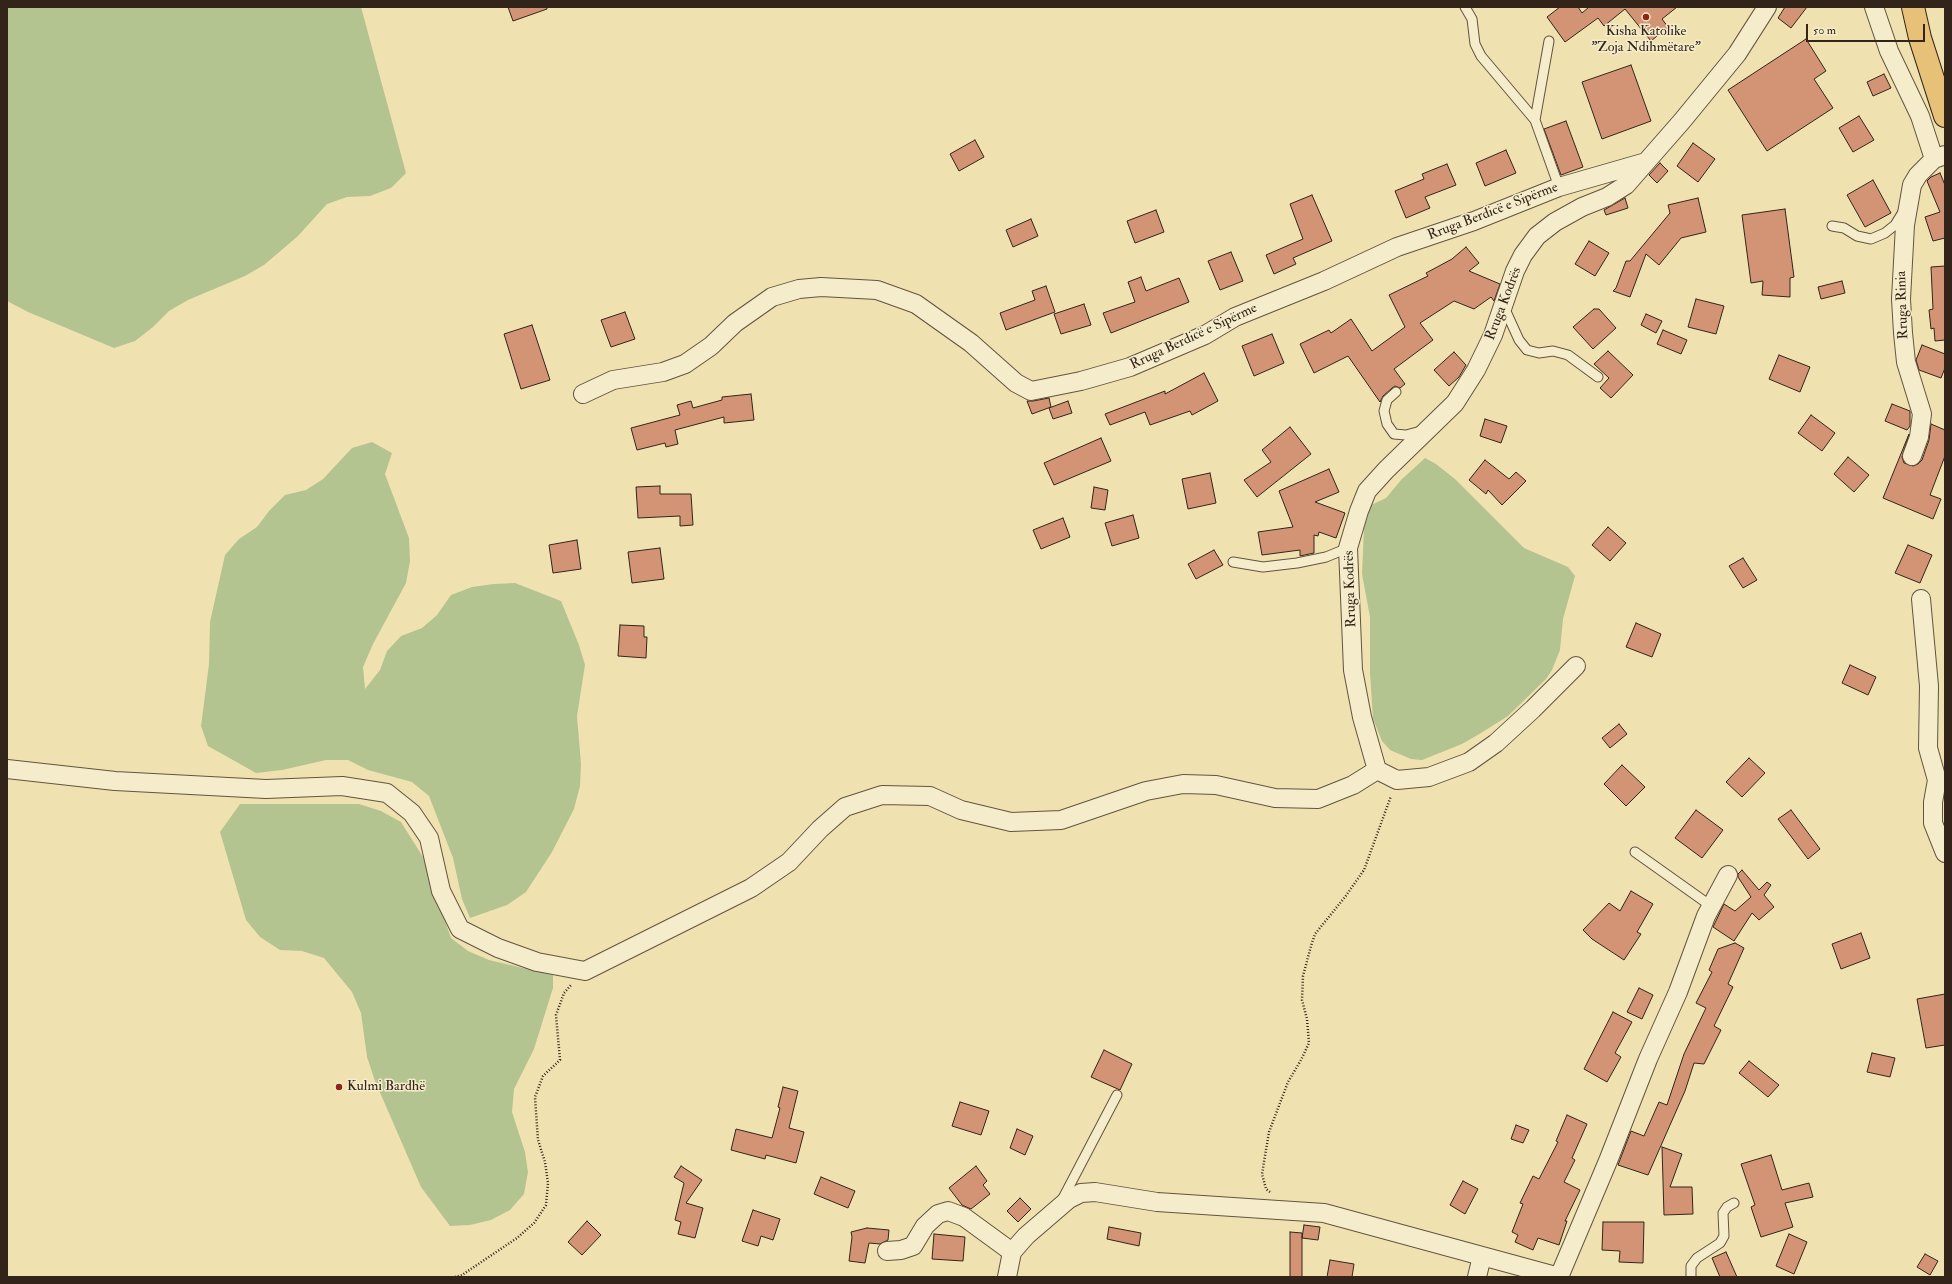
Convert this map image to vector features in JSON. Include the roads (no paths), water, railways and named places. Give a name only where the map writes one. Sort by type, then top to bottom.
[{"type":"main road","points":[[1913,7],[1929,66],[1940,84],[1945,116]]},
{"type":"street","points":[[1646,162],[1737,54],[1767,7]]},
{"type":"street","name":"Rruga Rinia","points":[[1874,7],[1889,51],[1940,157],[1918,175],[1912,185],[1902,265],[1901,306],[1906,362],[1922,414],[1919,437],[1912,456]]},
{"type":"street","name":"Rruga Berdicë e Sipërme","points":[[583,394],[613,380],[663,372],[685,364],[711,346],[735,323],[772,297],[799,289],[821,287],[877,290],[916,304],[971,343],[1016,383],[1031,391],[1074,383],[1130,367],[1205,335],[1235,317],[1324,281],[1397,247],[1474,221],[1559,187],[1646,162]]},
{"type":"street","name":"Rruga Kodrës","points":[[1377,770],[1362,717],[1353,670],[1348,548],[1359,511],[1367,491],[1454,403],[1476,370],[1493,336],[1515,271],[1523,255],[1537,236],[1555,222],[1582,207],[1607,197],[1626,185],[1646,162]]},
{"type":"street","points":[[1921,599],[1930,686],[1928,748],[1937,780],[1933,802],[1933,823],[1945,853]]},
{"type":"street","points":[[7,769],[115,781],[266,789],[342,786],[387,793],[412,813],[429,838],[440,891],[460,929],[498,948],[537,962],[585,971],[750,888],[789,862],[820,829],[845,807],[882,795],[930,796],[961,810],[1012,822],[1061,820],[1146,791],[1183,784],[1216,785],[1275,798],[1318,799],[1353,785],[1377,770],[1397,780],[1429,777],[1469,762],[1496,743],[1533,710],[1576,666]]},
{"type":"street","points":[[1007,1277],[1012,1252],[1026,1236],[1068,1199],[1081,1193],[1095,1192],[1157,1202],[1324,1213],[1559,1277],[1608,1161],[1648,1059],[1678,992],[1711,906],[1728,875]]},
{"type":"street","points":[[887,1251],[902,1250],[913,1246],[925,1226],[938,1214],[948,1211],[964,1217],[1012,1252]]},
{"type":"street","points":[[1477,1277],[1482,1256]]},
{"type":"lane","points":[[1465,7],[1472,19],[1475,44],[1480,56],[1535,120],[1559,187]]},
{"type":"lane","points":[[1535,120],[1549,41]]},
{"type":"lane","points":[[1832,226],[1844,228],[1856,236],[1871,239],[1885,233],[1895,225],[1909,202]]},
{"type":"lane","points":[[1503,306],[1519,340],[1527,350],[1539,353],[1553,351],[1568,355],[1598,376]]},
{"type":"lane","points":[[1396,392],[1387,400],[1384,411],[1387,424],[1394,434],[1406,435],[1428,429]]},
{"type":"lane","points":[[1233,562],[1263,567],[1298,563],[1326,557],[1348,548]]},
{"type":"lane","points":[[1635,852],[1711,906]]},
{"type":"lane","points":[[1057,1209],[1117,1095]]},
{"type":"lane","points":[[1691,1277],[1692,1266],[1697,1258],[1720,1243],[1724,1236],[1723,1213],[1726,1207],[1734,1203]]},
{"type":"place","name":"Kisha Katolike \"Zoja Ndihmëtare\"","points":[[1646,17]]},
{"type":"place","name":"Kulmi Bardhë","points":[[339,1087]]}]
